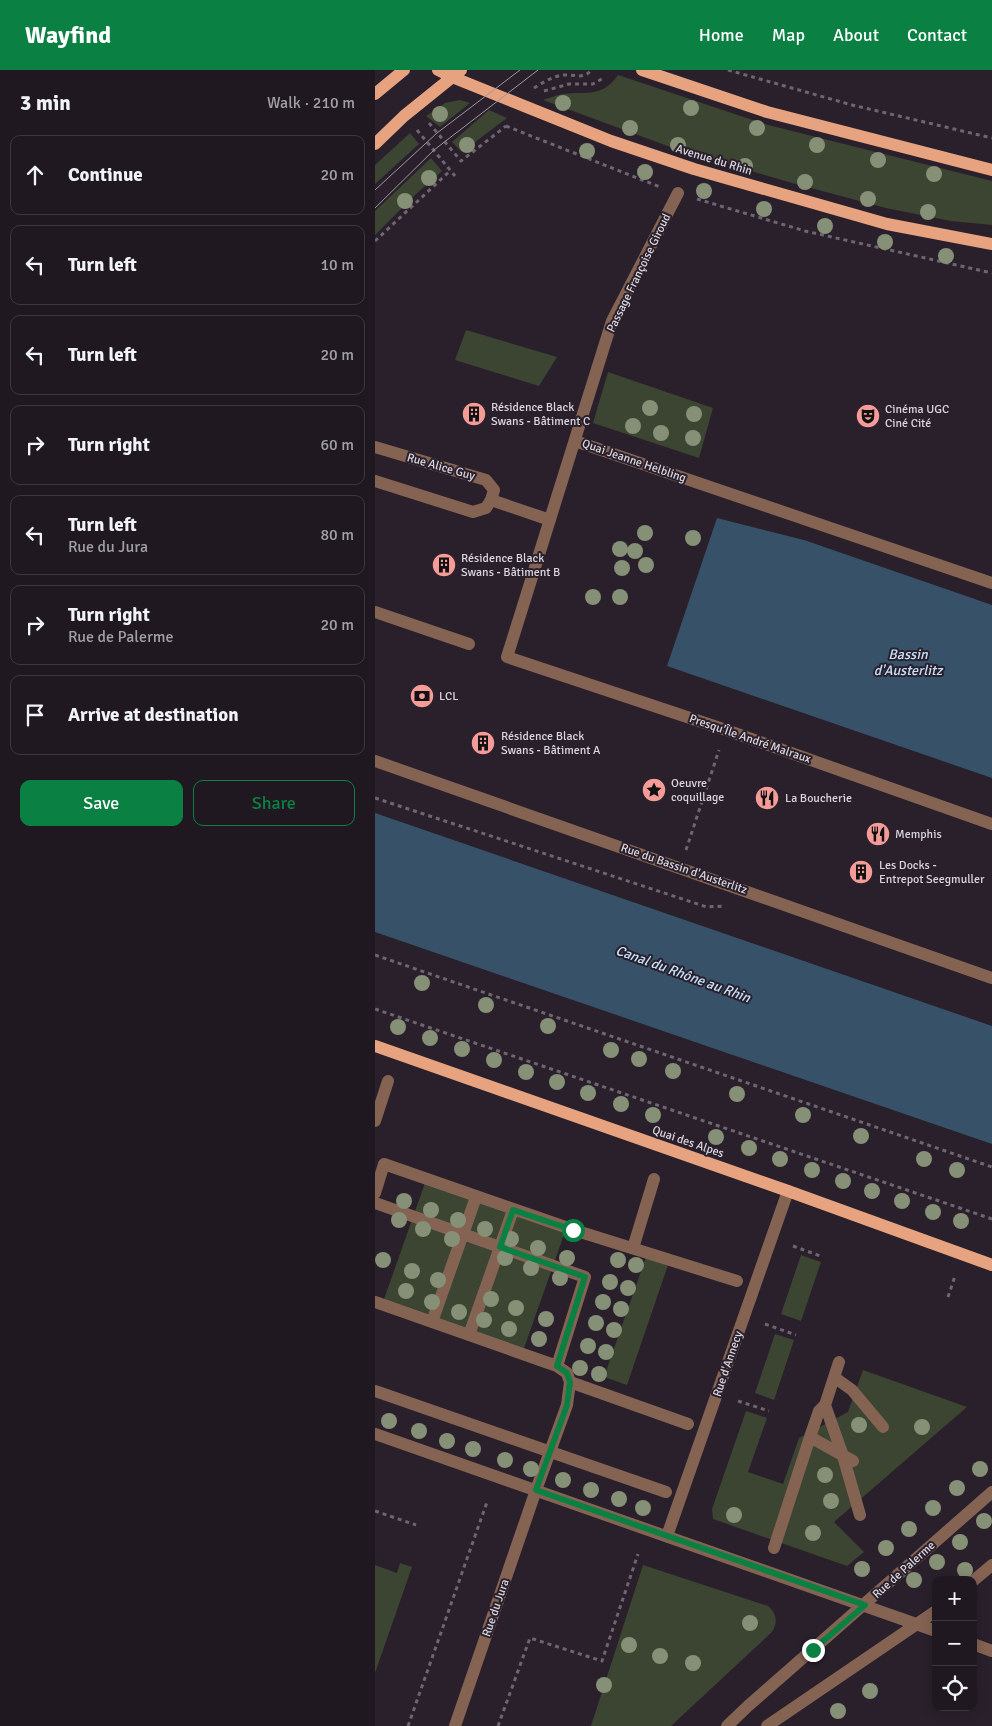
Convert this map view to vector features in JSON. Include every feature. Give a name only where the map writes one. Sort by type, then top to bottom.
[{"type":"main road","points":[[375,94],[404,70]]},
{"type":"main road","name":"Avenue du Rhin","points":[[438,70],[456,74],[611,141],[694,169],[887,224],[989,244]]},
{"type":"main road","points":[[642,70],[767,112],[992,170]]},
{"type":"main road","points":[[375,144],[404,116],[456,74]]},
{"type":"main road","name":"Quai des Alpes","points":[[375,1046],[789,1191],[992,1265]]},
{"type":"street","name":"Passage Françoise Giroud","points":[[575,440],[612,321],[678,193]]},
{"type":"street","name":"Quai Jeanne Helbling","points":[[507,657],[575,440],[992,583]]},
{"type":"street","name":"Rue Alice Guy","points":[[375,447],[485,480],[493,490],[491,500]]},
{"type":"street","points":[[375,481],[473,512],[486,508],[491,500],[550,520]]},
{"type":"street","points":[[375,612],[469,644]]},
{"type":"street","name":"Presqu'Île André Malraux","points":[[507,657],[726,730],[992,824]]},
{"type":"street","name":"Rue du Bassin d'Austerlitz","points":[[375,760],[992,978]]},
{"type":"street","points":[[375,1122],[388,1081]]},
{"type":"street","points":[[375,1193],[380,1163],[573,1230],[737,1281]]},
{"type":"street","points":[[633,1248],[654,1179]]},
{"type":"street","name":"Rue d'Annecy","points":[[667,1536],[789,1191]]},
{"type":"street","points":[[432,1322],[476,1197]]},
{"type":"street","points":[[375,1203],[585,1277],[557,1366]]},
{"type":"street","points":[[469,1336],[513,1210]]},
{"type":"street","points":[[375,1302],[557,1366],[567,1373],[570,1382],[688,1424]]},
{"type":"street","points":[[773,1548],[819,1411],[825,1405],[839,1362]]},
{"type":"street","points":[[834,1377],[852,1390],[883,1427]]},
{"type":"street","name":"Rue du Jura","points":[[455,1726],[567,1405],[570,1382]]},
{"type":"street","points":[[375,1391],[665,1492]]},
{"type":"street","points":[[825,1405],[848,1458],[860,1515]]},
{"type":"street","points":[[375,1434],[932,1629]]},
{"type":"street","points":[[810,1437],[848,1458]]},
{"type":"street","name":"Rue de Palerme","points":[[727,1726],[747,1706],[865,1605],[992,1492]]},
{"type":"street","points":[[977,1578],[992,1565]]},
{"type":"street","points":[[767,1726],[932,1614]]},
{"type":"street","points":[[977,1645],[992,1650]]},
{"type":"path","points":[[728,70],[853,105],[992,138]]},
{"type":"path","points":[[542,92],[569,84],[593,84],[605,77]]},
{"type":"path","points":[[461,161],[506,126],[601,165],[678,193],[805,231],[992,272]]},
{"type":"path","points":[[415,128],[455,176]]},
{"type":"path","points":[[375,241],[451,170]]},
{"type":"path","points":[[689,841],[719,749]]},
{"type":"path","points":[[375,798],[707,908],[725,906]]},
{"type":"path","points":[[375,954],[992,1167]]},
{"type":"path","name":"Quai des Alpes","points":[[375,1009],[992,1219]]},
{"type":"path","points":[[793,1246],[823,1257]]},
{"type":"path","points":[[948,1297],[955,1276]]},
{"type":"path","points":[[765,1324],[796,1335]]},
{"type":"path","points":[[738,1401],[769,1412]]},
{"type":"path","points":[[408,1726],[487,1502]]},
{"type":"path","points":[[375,1511],[416,1525]]},
{"type":"path","points":[[498,1726],[530,1638],[603,1661],[638,1554]]},
{"type":"green space","points":[[618,75],[768,125],[992,181],[992,225],[951,221],[886,208],[792,183],[673,148],[543,100],[563,94],[587,93],[600,90],[612,82]]},
{"type":"green space","points":[[460,100],[470,103],[440,127],[426,116],[445,103]]},
{"type":"green space","points":[[489,110],[507,118],[462,152],[452,142]]},
{"type":"green space","points":[[410,133],[419,144],[375,184],[375,165]]},
{"type":"green space","points":[[431,158],[442,171],[375,235],[375,211]]},
{"type":"green space","points":[[466,330],[557,357],[539,386],[455,360]]},
{"type":"green space","points":[[608,372],[713,408],[699,458],[593,423]]},
{"type":"green space","points":[[425,1183],[565,1232],[523,1351],[383,1302]]},
{"type":"green space","points":[[801,1255],[821,1262],[801,1321],[781,1314]]},
{"type":"green space","points":[[646,1257],[668,1265],[627,1385],[604,1377]]},
{"type":"green space","points":[[775,1334],[794,1340],[774,1400],[755,1393]]},
{"type":"green space","points":[[863,1370],[967,1407],[834,1522],[864,1552],[847,1566],[713,1519],[712,1509],[746,1411],[767,1418],[748,1472],[783,1484],[799,1438],[848,1412]]},
{"type":"green space","points":[[400,1563],[412,1567],[375,1673],[375,1565],[397,1573]]},
{"type":"green space","points":[[643,1565],[768,1606],[775,1615],[775,1625],[772,1632],[671,1726],[591,1726]]},
{"type":"water","name":"Bassin d'Austerlitz","points":[[717,518],[804,540],[992,605],[992,778],[667,666]]},
{"type":"water","name":"Canal du Rhône au Rhin","points":[[375,813],[992,1026],[992,1144],[375,932]]},
{"type":"tram line","points":[[375,190],[437,133],[520,70]]},
{"type":"tram line","points":[[375,208],[434,150],[538,70]]},
{"type":"place","name":"Résidence Black Swans - Bâtiment C","points":[[474,414]]},
{"type":"place","name":"Cinéma UGC Ciné Cité","points":[[868,416]]},
{"type":"place","name":"Résidence Black Swans - Bâtiment B","points":[[444,565]]},
{"type":"place","name":"LCL","points":[[422,696]]},
{"type":"place","name":"Résidence Black Swans - Bâtiment A","points":[[483,743]]},
{"type":"place","name":"Oeuvre coquillage","points":[[654,790]]},
{"type":"place","name":"La Boucherie","points":[[767,798]]},
{"type":"place","name":"Memphis","points":[[878,834]]},
{"type":"place","name":"Les Docks - Entrepot Seegmuller","points":[[861,872]]},
{"type":"route","points":[[573,1230],[513,1210],[500,1247],[585,1277],[557,1366],[567,1373],[570,1382],[567,1405],[536,1490],[865,1605],[813,1650]]}]
